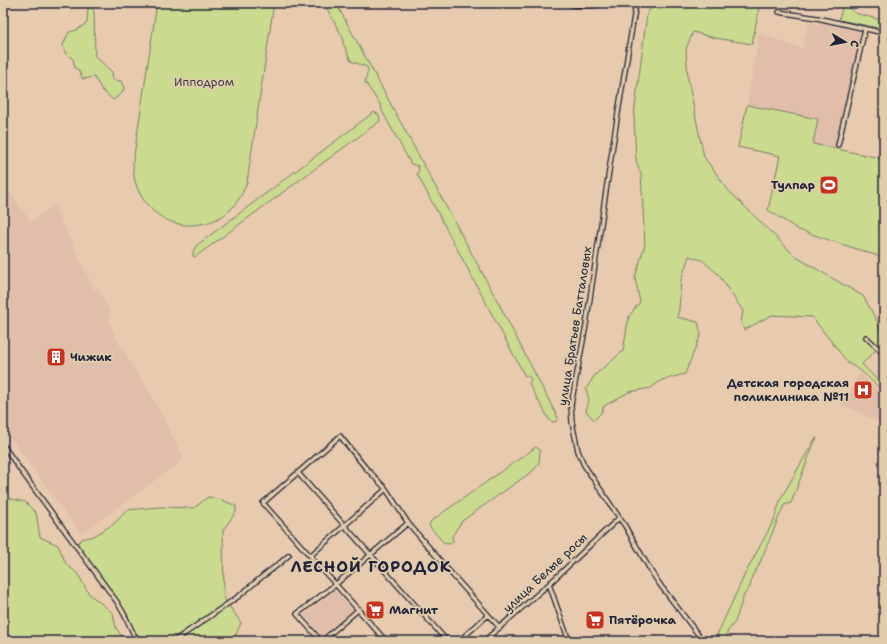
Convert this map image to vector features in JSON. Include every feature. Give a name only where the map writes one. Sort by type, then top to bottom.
[{"type":"street","points":[[564,3],[576,6],[605,3]]},
{"type":"street","name":"улица Братьев Батталовых","points":[[636,3],[586,325],[571,405],[572,422],[578,451],[584,465],[661,586],[703,641]]},
{"type":"street","points":[[779,12],[816,18],[884,33]]},
{"type":"street","points":[[838,145],[864,29]]},
{"type":"street","points":[[866,337],[884,354]]},
{"type":"street","points":[[386,641],[263,503],[340,436],[365,467],[386,489],[408,522],[500,628]]},
{"type":"street","points":[[3,445],[117,602],[137,641]]},
{"type":"street","points":[[298,473],[447,641]]},
{"type":"street","points":[[310,556],[386,489]]},
{"type":"street","name":"улица Белые росы","points":[[484,641],[549,584],[619,518]]},
{"type":"street","points":[[358,610],[321,641],[297,614],[336,584],[408,522]]},
{"type":"street","points":[[174,641],[239,596],[289,555]]},
{"type":"street","points":[[549,584],[569,641]]},
{"type":"street","points":[[459,641],[488,615]]},
{"type":"shaded area","points":[[809,22],[862,31],[835,149],[813,144],[818,119],[747,105],[759,33],[802,49]]},
{"type":"shaded area","points":[[3,183],[31,222],[54,205],[94,289],[98,288],[109,311],[110,324],[120,346],[152,396],[184,459],[81,534],[3,428],[3,243],[6,241],[3,242]]},
{"type":"shaded area","name":"Детская городская поликлиника №11","points":[[861,373],[884,398],[884,412],[879,422],[841,404]]},
{"type":"shaded area","points":[[337,587],[355,608],[322,636],[304,615]]},
{"type":"green space","name":"Ипподром","points":[[157,3],[274,3],[247,182],[240,197],[230,210],[224,215],[205,223],[191,225],[177,224],[165,219],[154,211],[145,201],[138,190],[134,176],[133,162]]},
{"type":"green space","points":[[326,3],[336,3],[499,304],[558,418],[557,421],[550,421],[529,384],[531,379],[528,376],[525,376],[417,174],[419,170],[418,166],[411,164],[382,111],[381,106],[365,82],[368,71],[367,67],[351,61],[343,43],[343,38],[326,7]]},
{"type":"green space","points":[[654,3],[760,3],[752,44],[715,38],[693,32],[686,49],[688,80],[704,157],[729,191],[796,257],[863,296],[877,321],[884,342],[862,364],[884,387],[884,393],[863,373],[849,364],[812,317],[772,315],[744,330],[741,322],[743,311],[718,274],[702,260],[689,256],[681,280],[677,317],[698,322],[701,334],[685,374],[662,380],[651,388],[629,392],[604,406],[601,413],[594,420],[586,411],[589,400],[586,389],[595,375],[623,351],[629,316],[640,302],[635,278],[645,244],[641,174],[636,160],[634,115],[647,14]]},
{"type":"green space","points":[[843,4],[855,13],[884,20],[884,29],[839,20]]},
{"type":"green space","points":[[91,7],[94,11],[95,56],[112,72],[113,80],[121,81],[124,88],[122,93],[113,100],[102,90],[94,77],[83,79],[79,71],[75,68],[73,59],[65,53],[63,45],[69,32],[77,30],[87,23],[88,8]]},
{"type":"green space","name":"Тулпар","points":[[747,105],[818,119],[813,144],[884,159],[884,258],[799,230],[768,210],[780,156],[738,147]]},
{"type":"green space","points":[[374,112],[379,115],[380,121],[195,257],[193,256],[196,246]]},
{"type":"green space","points":[[817,438],[791,503],[784,505],[758,567],[752,576],[750,587],[744,595],[735,622],[727,632],[726,641],[719,641],[716,637],[745,574],[774,520],[781,498],[815,439]]},
{"type":"green space","points":[[536,447],[540,450],[539,463],[534,470],[462,521],[452,536],[453,542],[450,544],[444,543],[429,526],[431,521]]},
{"type":"green space","points":[[3,497],[25,502],[36,513],[40,537],[58,545],[66,564],[78,574],[89,594],[113,613],[116,628],[125,641],[3,641]]},
{"type":"green space","points":[[208,497],[222,500],[236,506],[236,512],[223,530],[224,598],[241,623],[233,641],[139,641],[126,612],[77,544],[82,539],[94,536],[115,523],[127,510],[159,507],[194,508]]},
{"type":"place","name":"Тулпар","points":[[829,185]]},
{"type":"place","name":"Чижик","points":[[56,357]]},
{"type":"place","name":"Детская городская поликлиника №11","points":[[863,390]]},
{"type":"place","name":"Магнит","points":[[375,610]]},
{"type":"place","name":"Пятёрочка","points":[[595,620]]},
{"type":"district","name":"ЛЕСНОЙ ГОРОДОК","points":[[371,566]]}]
